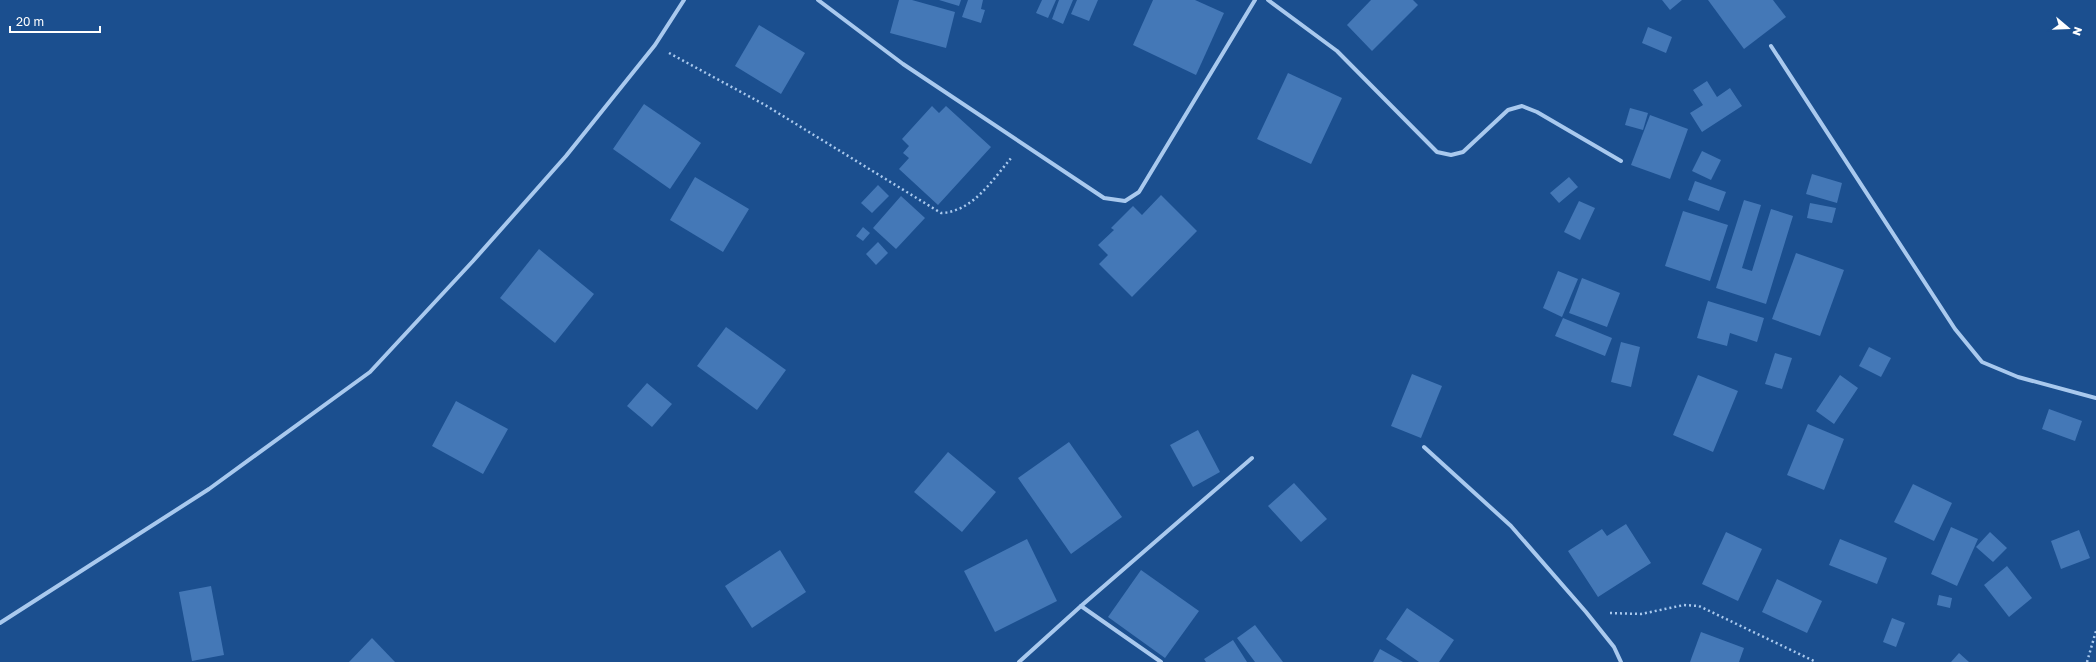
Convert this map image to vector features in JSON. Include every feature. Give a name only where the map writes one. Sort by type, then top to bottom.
[{"type":"street","points":[[0,623],[209,489],[370,372],[474,261],[566,156],[655,46],[684,0]]},
{"type":"street","points":[[818,0],[903,64],[1104,198],[1125,200],[1139,192],[1255,0]]},
{"type":"street","points":[[1268,0],[1337,51],[1437,152],[1451,156],[1463,152],[1508,110],[1522,106],[1537,112],[1621,161]]},
{"type":"street","points":[[1771,46],[1951,322],[1982,362],[2018,377],[2096,398]]},
{"type":"street","points":[[1424,447],[1511,526],[1586,612],[1614,647],[1621,662]]},
{"type":"street","points":[[1018,662],[1252,458]]},
{"type":"street","points":[[1081,606],[1161,662]]},
{"type":"path","points":[[655,46],[765,105],[941,213],[961,208],[982,194],[1023,143]]},
{"type":"path","points":[[1586,612],[1641,614],[1684,605],[1699,606],[1816,662]]},
{"type":"path","points":[[2087,662],[2096,631]]},
{"type":"building","points":[[899,0],[912,0],[955,12],[946,48],[890,33]]},
{"type":"building","points":[[939,0],[961,0],[959,6]]},
{"type":"building","points":[[968,0],[983,0],[981,9],[985,10],[981,23],[962,17]]},
{"type":"building","points":[[1042,0],[1056,0],[1048,18],[1036,13]]},
{"type":"building","points":[[1059,0],[1073,0],[1063,24],[1052,19]]},
{"type":"building","points":[[1077,0],[1098,0],[1089,21],[1071,14]]},
{"type":"building","points":[[1153,0],[1195,0],[1224,13],[1196,75],[1133,45]]},
{"type":"building","points":[[1371,0],[1413,0],[1418,5],[1372,51],[1347,25]]},
{"type":"building","points":[[1662,0],[1682,0],[1670,10]]},
{"type":"building","points":[[1708,0],[1773,0],[1786,17],[1744,49]]},
{"type":"building","points":[[759,25],[805,53],[781,94],[735,66]]},
{"type":"building","points":[[1648,27],[1672,37],[1666,53],[1642,43]]},
{"type":"building","points":[[1288,73],[1342,98],[1311,164],[1257,139]]},
{"type":"building","points":[[1707,81],[1717,97],[1730,88],[1742,106],[1702,132],[1690,113],[1703,105],[1693,90]]},
{"type":"building","points":[[644,104],[701,143],[670,189],[613,149]]},
{"type":"building","points":[[932,106],[939,113],[946,106],[991,147],[938,205],[899,169],[909,158],[903,153],[909,146],[902,139]]},
{"type":"building","points":[[1630,108],[1648,113],[1643,130],[1625,125]]},
{"type":"building","points":[[1650,115],[1688,129],[1670,179],[1631,165]]},
{"type":"building","points":[[1702,151],[1721,160],[1711,180],[1692,171]]},
{"type":"building","points":[[1812,174],[1842,183],[1837,203],[1806,194]]},
{"type":"building","points":[[695,177],[749,209],[723,252],[670,220]]},
{"type":"building","points":[[1569,177],[1578,187],[1559,203],[1550,193]]},
{"type":"building","points":[[1695,181],[1726,192],[1719,211],[1688,200]]},
{"type":"building","points":[[878,185],[889,196],[872,213],[861,203]]},
{"type":"building","points":[[1161,195],[1197,231],[1132,297],[1099,264],[1108,255],[1098,245],[1114,230],[1111,228],[1133,206],[1142,215]]},
{"type":"building","points":[[901,196],[925,218],[896,249],[873,228]]},
{"type":"building","points":[[1744,200],[1761,205],[1742,268],[1752,271],[1771,209],[1793,216],[1766,304],[1716,288]]},
{"type":"building","points":[[1579,201],[1595,208],[1580,240],[1564,232]]},
{"type":"building","points":[[1810,203],[1836,208],[1832,223],[1807,218]]},
{"type":"building","points":[[1683,211],[1728,225],[1710,281],[1665,266]]},
{"type":"building","points":[[863,227],[870,233],[863,241],[856,236]]},
{"type":"building","points":[[878,242],[888,253],[876,265],[866,254]]},
{"type":"building","points":[[539,249],[594,294],[555,343],[500,298]]},
{"type":"building","points":[[1796,253],[1844,270],[1820,336],[1772,319]]},
{"type":"building","points":[[1558,271],[1578,279],[1562,317],[1543,308]]},
{"type":"building","points":[[1582,278],[1620,293],[1607,327],[1569,313]]},
{"type":"building","points":[[1708,301],[1764,318],[1757,342],[1730,333],[1727,346],[1697,338]]},
{"type":"building","points":[[1563,318],[1612,338],[1605,356],[1555,336]]},
{"type":"building","points":[[726,327],[786,370],[757,410],[697,366]]},
{"type":"building","points":[[1621,342],[1640,347],[1631,387],[1611,382]]},
{"type":"building","points":[[1869,347],[1891,358],[1881,377],[1859,366]]},
{"type":"building","points":[[1775,353],[1792,358],[1782,389],[1765,384]]},
{"type":"building","points":[[1412,374],[1442,386],[1421,438],[1391,426]]},
{"type":"building","points":[[1698,375],[1738,391],[1713,452],[1673,435]]},
{"type":"building","points":[[1840,375],[1858,388],[1834,424],[1816,411]]},
{"type":"building","points":[[647,383],[672,404],[652,427],[627,406]]},
{"type":"building","points":[[456,401],[508,429],[483,474],[432,446]]},
{"type":"building","points":[[2049,409],[2082,421],[2075,441],[2042,429]]},
{"type":"building","points":[[1808,424],[1844,439],[1824,490],[1787,475]]},
{"type":"building","points":[[1198,430],[1220,472],[1193,487],[1170,445]]},
{"type":"building","points":[[1069,442],[1122,517],[1071,554],[1018,478]]},
{"type":"building","points":[[948,452],[996,492],[962,532],[914,492]]},
{"type":"building","points":[[1294,483],[1327,519],[1301,542],[1268,506]]},
{"type":"building","points":[[1913,484],[1952,503],[1934,541],[1894,522]]},
{"type":"building","points":[[1626,524],[1651,563],[1598,597],[1568,551],[1602,529],[1607,536]]},
{"type":"building","points":[[1951,527],[1978,539],[1957,586],[1931,574]]},
{"type":"building","points":[[2079,530],[2090,558],[2061,569],[2051,541]]},
{"type":"building","points":[[1726,532],[1762,549],[1738,601],[1702,584]]},
{"type":"building","points":[[1990,532],[2007,548],[1993,562],[1976,547]]},
{"type":"building","points":[[1027,539],[1057,601],[995,632],[964,571]]},
{"type":"building","points":[[1840,539],[1887,558],[1877,584],[1829,565]]},
{"type":"building","points":[[780,550],[806,592],[752,628],[725,586]]},
{"type":"building","points":[[2007,566],[2032,598],[2009,617],[1984,585]]},
{"type":"building","points":[[1141,570],[1199,611],[1165,658],[1108,617]]},
{"type":"building","points":[[1777,579],[1822,601],[1807,633],[1762,612]]},
{"type":"building","points":[[211,586],[224,655],[192,661],[179,592]]},
{"type":"building","points":[[1939,595],[1952,598],[1950,608],[1937,605]]},
{"type":"building","points":[[1407,608],[1454,640],[1439,662],[1419,662],[1386,639]]},
{"type":"building","points":[[1892,618],[1905,623],[1896,647],[1883,642]]},
{"type":"building","points":[[1255,625],[1283,662],[1255,662],[1237,638]]},
{"type":"building","points":[[1701,632],[1744,648],[1739,662],[1690,662]]},
{"type":"building","points":[[372,638],[395,662],[349,662]]},
{"type":"building","points":[[1233,640],[1247,662],[1206,662],[1204,659]]},
{"type":"building","points":[[1380,649],[1403,662],[1373,662]]},
{"type":"building","points":[[1959,653],[1969,662],[1951,662]]}]
